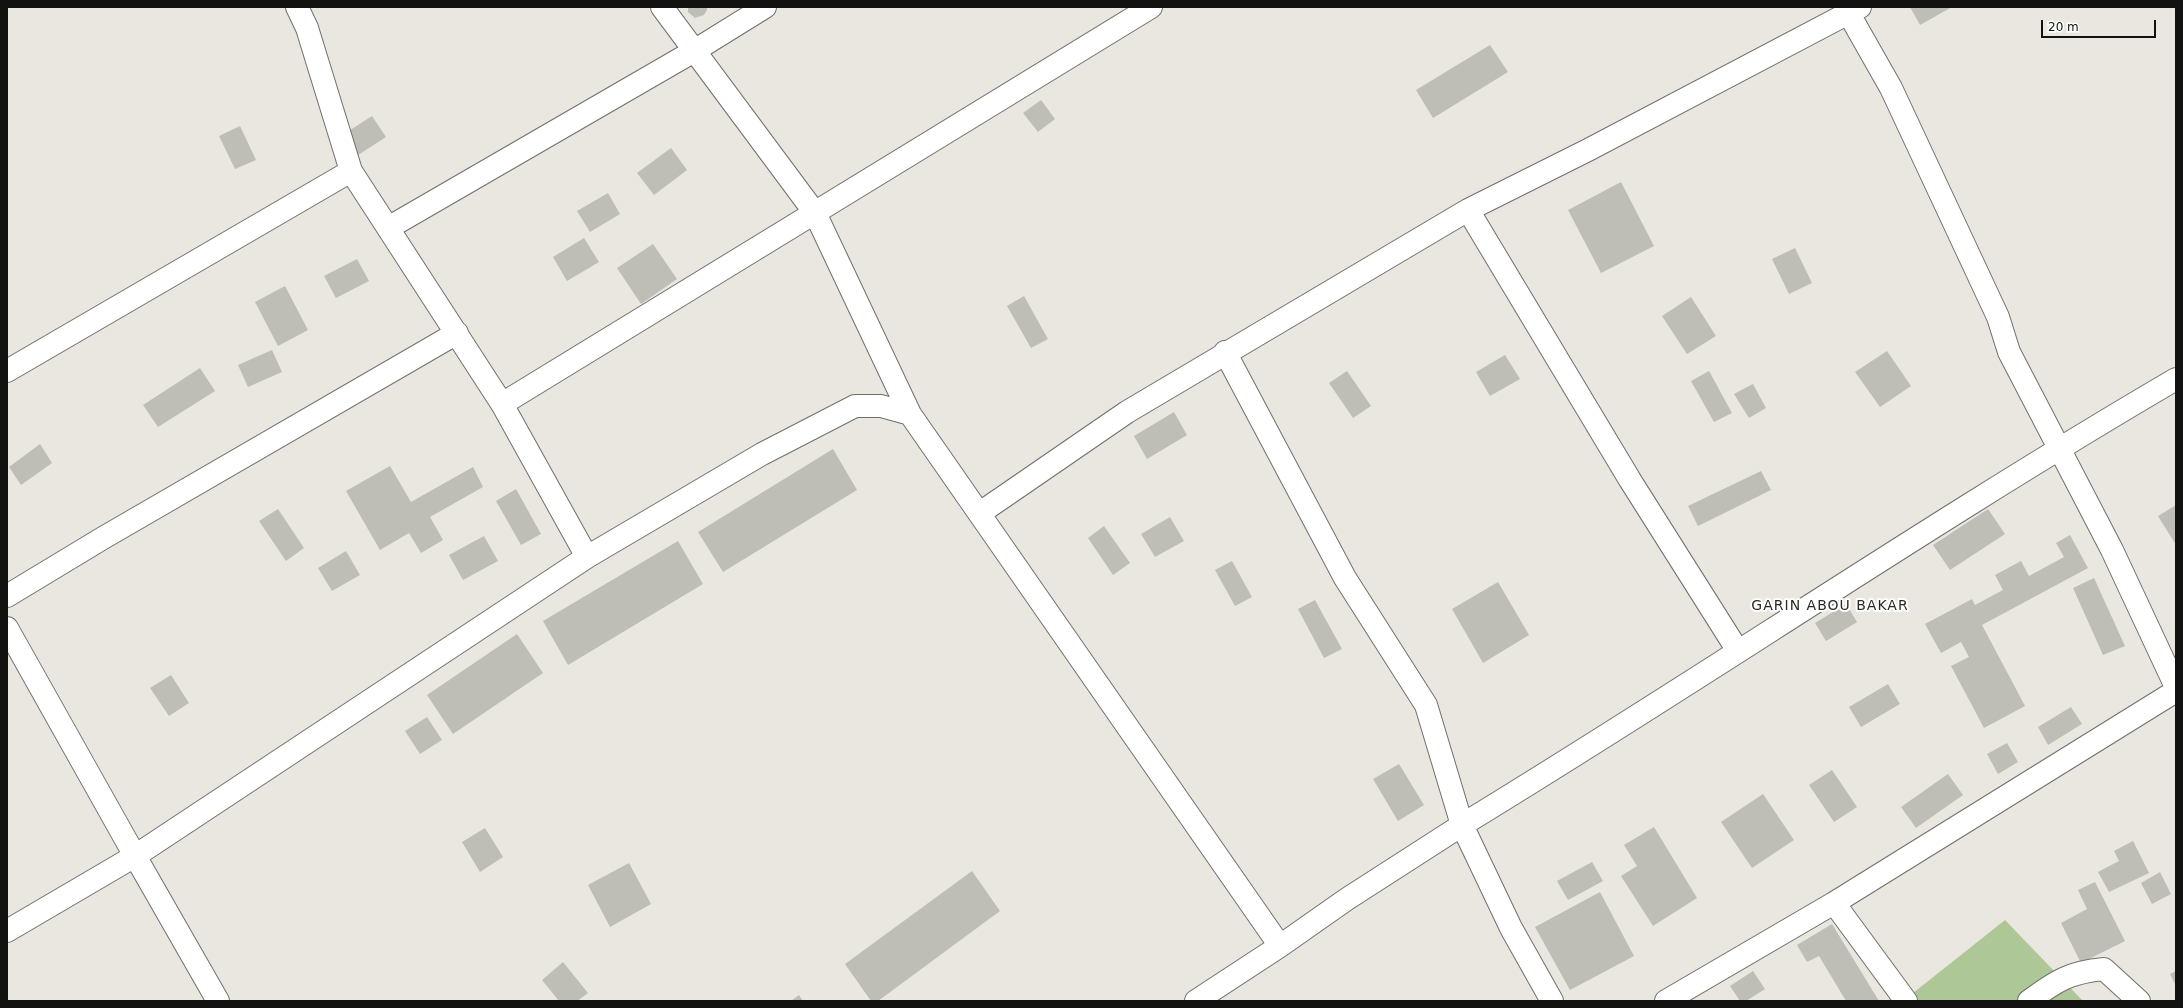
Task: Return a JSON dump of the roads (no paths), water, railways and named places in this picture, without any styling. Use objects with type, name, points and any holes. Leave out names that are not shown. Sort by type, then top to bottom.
[{"type":"street","points":[[297,7],[307,28],[352,171],[502,404],[588,557]]},
{"type":"street","points":[[662,7],[815,213],[910,414],[1280,946]]},
{"type":"street","points":[[388,228],[694,51],[765,7]]},
{"type":"street","points":[[502,404],[1151,7]]},
{"type":"street","points":[[980,513],[1127,412],[1225,352],[1468,210],[1588,150],[1852,10],[1891,88],[1998,317],[2009,352],[2060,447],[2112,550],[2176,687]]},
{"type":"street","points":[[7,371],[352,171]]},
{"type":"street","points":[[1468,210],[1630,480],[1738,651]]},
{"type":"street","points":[[7,596],[103,538],[457,333]]},
{"type":"street","points":[[1225,352],[1345,578],[1426,705],[1462,825],[1511,928],[1552,1001]]},
{"type":"street","points":[[1196,1001],[1280,946],[1347,899],[1462,825],[1582,752],[1738,651],[1826,601],[2060,447],[2176,379]]},
{"type":"street","points":[[7,931],[135,856],[588,557],[762,454],[855,406],[881,406],[910,414]]},
{"type":"street","points":[[7,628],[218,1001]]},
{"type":"street","points":[[1666,1001],[1834,903],[2176,691]]},
{"type":"street","points":[[1834,903],[1906,1001]]},
{"type":"street","points":[[2029,1001],[2055,982],[2068,976],[2081,971],[2104,969],[2139,1001]]},
{"type":"district","name":"GARIN ABOU BAKAR","points":[[1830,606]]}]
